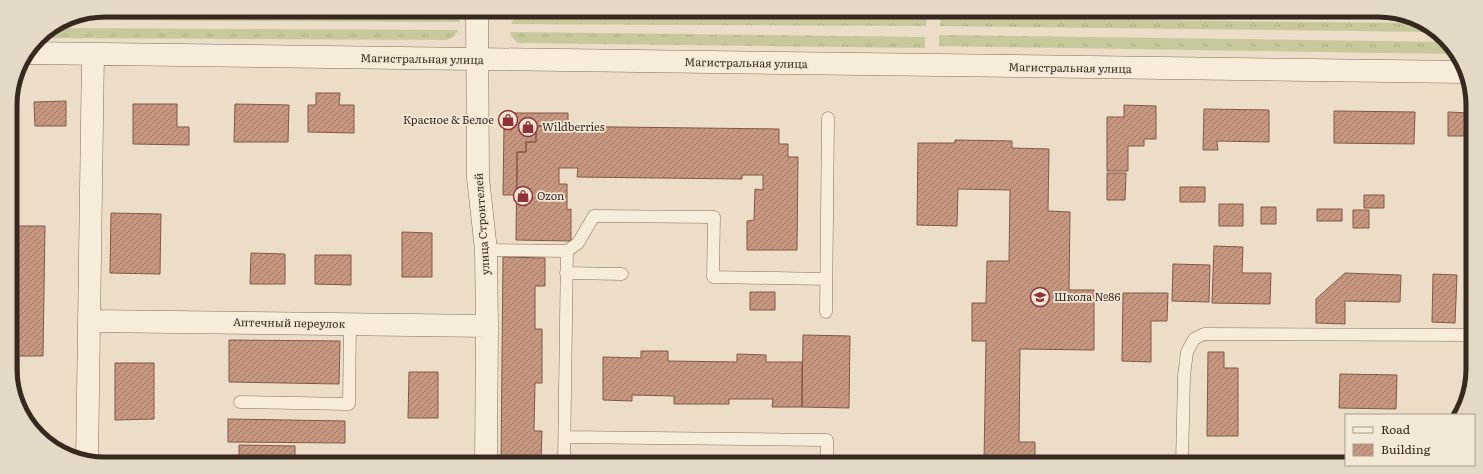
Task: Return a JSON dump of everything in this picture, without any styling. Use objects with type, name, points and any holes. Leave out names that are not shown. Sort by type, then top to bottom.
[{"type":"street","name":"улица Строителей","points":[[477,17],[478,178],[486,250],[486,457]]},
{"type":"street","name":"Магистральная улица","points":[[34,53],[1459,72]]},
{"type":"street","points":[[87,455],[93,54]]},
{"type":"street","name":"Аптечный переулок","points":[[90,321],[487,326]]},
{"type":"lane","points":[[826,312],[828,118]]},
{"type":"lane","points":[[486,250],[567,251],[578,243],[594,216],[714,217],[713,277],[826,279]]},
{"type":"lane","points":[[564,457],[567,251]]},
{"type":"lane","points":[[566,273],[622,274]]},
{"type":"lane","points":[[240,402],[349,404],[350,324]]},
{"type":"lane","points":[[1182,457],[1184,376],[1187,352],[1194,339],[1204,334],[1466,335]]},
{"type":"lane","points":[[564,437],[827,440],[827,457]]},
{"type":"green space","points":[[105,17],[457,17],[459,18],[460,22],[84,20]]},
{"type":"green space","points":[[722,17],[926,19],[926,26],[511,24],[514,18]]},
{"type":"green space","points":[[941,18],[1409,23],[1427,32],[940,26]]},
{"type":"green space","points":[[63,28],[458,30],[454,36],[447,40],[48,38]]},
{"type":"green space","points":[[510,32],[925,37],[925,48],[518,43],[511,36]]},
{"type":"green space","points":[[939,35],[1439,42],[1449,54],[939,46]]},
{"type":"building","points":[[316,93],[340,93],[339,105],[354,105],[354,133],[308,132],[308,105],[316,105]]},
{"type":"building","points":[[66,101],[66,126],[35,126],[34,102]]},
{"type":"building","points":[[133,104],[177,104],[177,127],[189,127],[189,145],[133,144]]},
{"type":"building","points":[[235,104],[289,105],[288,142],[234,142]]},
{"type":"building","points":[[1124,105],[1156,106],[1156,139],[1144,139],[1144,146],[1128,146],[1128,171],[1107,171],[1107,117],[1124,117]]},
{"type":"building","points":[[1204,109],[1269,110],[1269,142],[1217,141],[1218,150],[1203,150]]},
{"type":"building","points":[[1334,111],[1415,112],[1414,144],[1334,143]]},
{"type":"building","points":[[1448,112],[1466,113],[1466,136],[1448,136]]},
{"type":"building","points":[[514,113],[568,113],[568,127],[536,126],[536,142],[526,142],[526,152],[517,152],[517,195],[503,195],[504,125]]},
{"type":"building","points":[[536,126],[779,129],[779,144],[788,144],[788,157],[798,157],[797,250],[747,250],[747,221],[754,220],[755,189],[763,190],[763,175],[742,175],[742,179],[577,177],[578,168],[559,168],[559,184],[567,184],[567,210],[571,209],[571,241],[516,240],[517,152],[526,152],[526,142],[536,142]]},
{"type":"building","name":"Школа №86","points":[[955,140],[1012,141],[1012,148],[1049,149],[1048,211],[1070,212],[1069,290],[1094,290],[1094,350],[1020,349],[1019,442],[1035,442],[1035,457],[984,457],[986,341],[972,341],[972,303],[986,303],[987,261],[1009,261],[1010,190],[958,189],[957,226],[917,225],[918,143],[955,143]]},
{"type":"building","points":[[1107,173],[1126,173],[1125,200],[1107,200]]},
{"type":"building","points":[[1180,187],[1205,187],[1205,202],[1180,202]]},
{"type":"building","points":[[1364,195],[1384,195],[1384,208],[1364,208]]},
{"type":"building","points":[[1219,204],[1243,204],[1243,226],[1219,226]]},
{"type":"building","points":[[1261,207],[1276,207],[1276,224],[1261,224]]},
{"type":"building","points":[[1317,209],[1342,209],[1342,221],[1317,221]]},
{"type":"building","points":[[1353,210],[1369,210],[1369,228],[1353,228]]},
{"type":"building","points":[[111,213],[161,214],[160,274],[110,273]]},
{"type":"building","points":[[17,226],[45,226],[43,356],[19,356],[19,386],[17,369]]},
{"type":"building","points":[[402,232],[432,233],[432,277],[402,277]]},
{"type":"building","points":[[1214,246],[1243,247],[1242,273],[1271,273],[1270,304],[1212,303]]},
{"type":"building","points":[[251,253],[285,254],[285,284],[250,284]]},
{"type":"building","points":[[315,255],[351,255],[351,285],[315,284]]},
{"type":"building","points":[[503,257],[545,258],[545,286],[535,286],[535,329],[542,329],[542,383],[535,383],[534,431],[542,431],[541,457],[501,457]]},
{"type":"building","points":[[1173,264],[1210,265],[1209,302],[1172,301]]},
{"type":"building","points":[[1345,273],[1401,275],[1400,302],[1345,301],[1345,324],[1316,323],[1316,299]]},
{"type":"building","points":[[1433,274],[1457,275],[1455,323],[1432,322]]},
{"type":"building","points":[[750,292],[775,292],[775,310],[750,310]]},
{"type":"building","points":[[1123,293],[1168,293],[1167,321],[1151,321],[1151,362],[1122,361]]},
{"type":"building","points":[[803,335],[850,336],[849,408],[802,407]]},
{"type":"building","points":[[229,340],[340,341],[339,384],[229,382]]},
{"type":"building","points":[[641,351],[668,351],[668,361],[737,362],[737,354],[766,355],[766,362],[802,362],[802,407],[772,407],[773,399],[729,399],[729,404],[674,404],[674,396],[632,395],[632,401],[603,400],[603,357],[641,358]]},
{"type":"building","points":[[1208,352],[1224,352],[1224,368],[1238,368],[1238,436],[1207,436]]},
{"type":"building","points":[[115,363],[154,363],[154,419],[115,420]]},
{"type":"building","points":[[409,372],[438,372],[438,418],[408,418]]},
{"type":"building","points":[[1340,374],[1397,375],[1396,409],[1339,408]]},
{"type":"building","points":[[228,419],[345,421],[345,443],[228,442]]},
{"type":"building","points":[[239,445],[295,446],[295,457],[239,457]]},
{"type":"place","name":"Красное & Белое","points":[[508,120]]},
{"type":"place","name":"Wildberries","points":[[528,127]]},
{"type":"place","name":"Ozon","points":[[523,196]]},
{"type":"place","name":"Школа №86","points":[[1040,297]]}]
